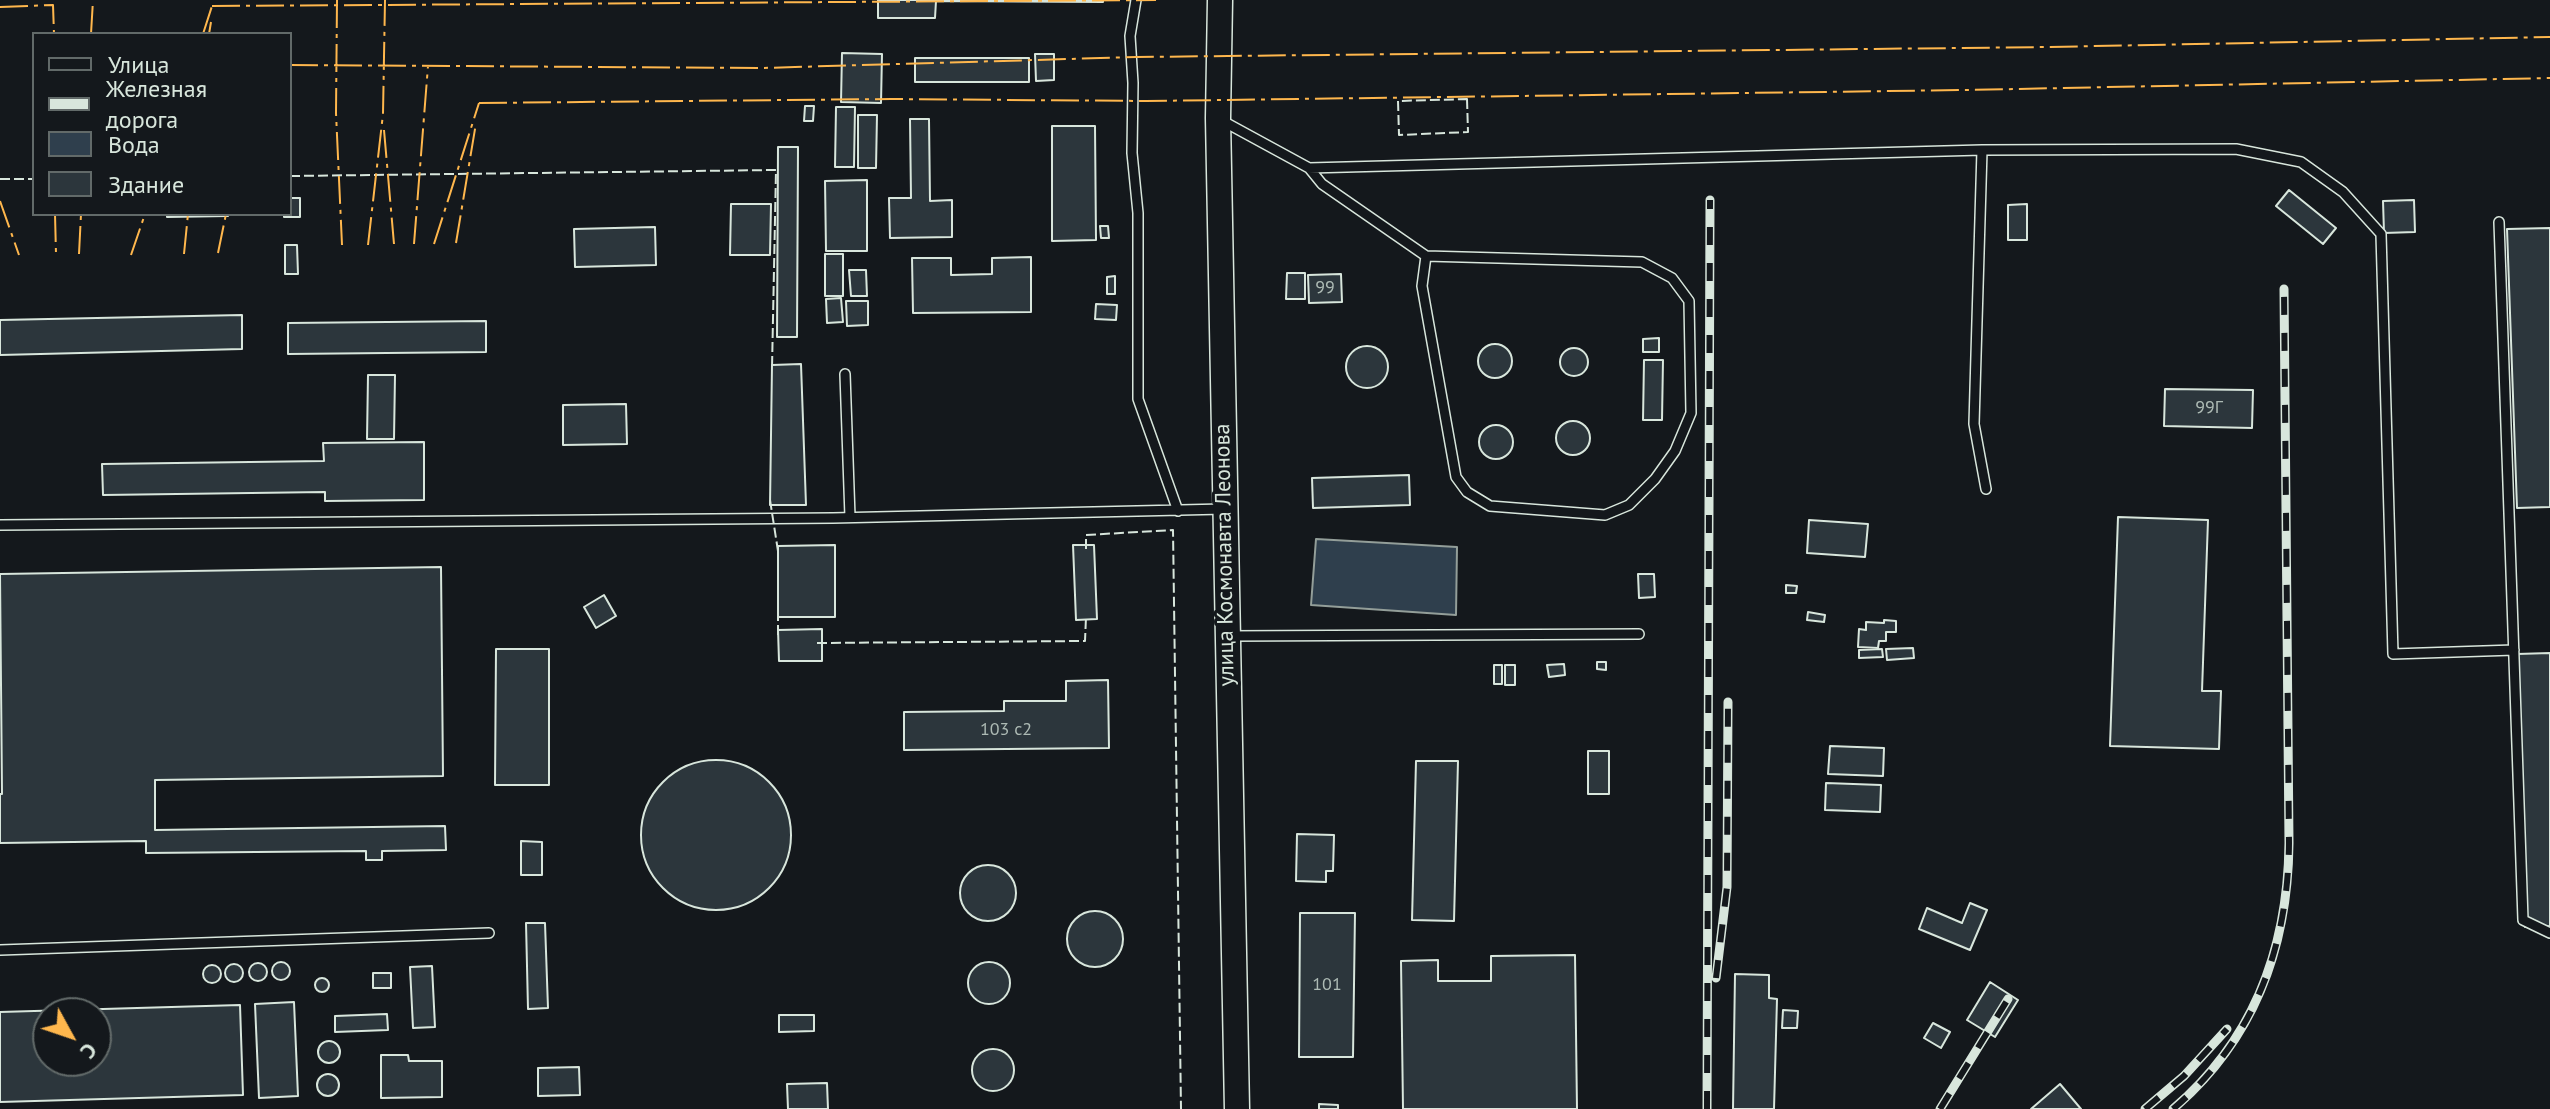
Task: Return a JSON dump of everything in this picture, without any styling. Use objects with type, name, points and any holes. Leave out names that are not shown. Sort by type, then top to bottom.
[{"type":"street","name":"улица Космонавта Леонова","points":[[1220,0],[1218,118],[1237,1109]]},
{"type":"lane","points":[[1136,0],[1130,36],[1132,153],[1138,226],[1138,399],[1178,511]]},
{"type":"lane","points":[[1218,118],[1309,168],[1322,184],[1426,256],[1642,262],[1672,278],[1689,301],[1691,413],[1675,451],[1655,479],[1629,505],[1605,515],[1490,506],[1467,492],[1456,477],[1422,286],[1426,256]]},
{"type":"lane","points":[[1309,168],[1982,150],[2236,149],[2301,162],[2343,192],[2381,234],[2393,654],[2514,650]]},
{"type":"lane","points":[[1982,150],[1974,424],[1986,489]]},
{"type":"lane","points":[[2499,222],[2523,920],[2550,933]]},
{"type":"lane","points":[[845,374],[850,517]]},
{"type":"lane","points":[[0,525],[850,517],[1224,509]]},
{"type":"lane","points":[[1227,636],[1639,634]]},
{"type":"lane","points":[[0,950],[489,933]]},
{"type":"water","points":[[1316,539],[1457,547],[1456,615],[1311,605]]},
{"type":"building","points":[[878,0],[1103,2],[936,1],[935,18],[878,18]]},
{"type":"building","points":[[842,53],[882,54],[881,103],[841,102]]},
{"type":"building","points":[[1035,54],[1054,54],[1054,80],[1036,81]]},
{"type":"building","points":[[915,58],[1029,58],[1029,82],[915,82]]},
{"type":"building","points":[[805,106],[814,106],[813,121],[804,121]]},
{"type":"building","points":[[836,107],[855,107],[854,167],[835,167]]},
{"type":"building","points":[[858,115],[877,115],[876,168],[858,168]]},
{"type":"building","points":[[910,119],[929,119],[930,201],[952,200],[952,237],[890,238],[889,198],[911,198]]},
{"type":"building","points":[[1052,126],[1095,126],[1096,240],[1052,241]]},
{"type":"building","points":[[778,147],[798,147],[797,337],[777,337]]},
{"type":"building","points":[[867,180],[867,251],[826,251],[825,181]]},
{"type":"building","points":[[2289,190],[2336,228],[2323,244],[2276,206]]},
{"type":"building","points":[[292,198],[300,198],[300,217],[284,217],[292,216]]},
{"type":"building","points":[[2414,200],[2415,232],[2384,233],[2383,201]]},
{"type":"building","points":[[731,204],[771,204],[770,255],[730,255]]},
{"type":"building","points":[[2027,204],[2027,240],[2008,240],[2008,205]]},
{"type":"building","points":[[1100,226],[1108,226],[1109,238],[1101,238]]},
{"type":"building","points":[[655,227],[656,265],[575,267],[574,229]]},
{"type":"building","points":[[2550,228],[2550,507],[2517,508],[2507,229]]},
{"type":"building","points":[[285,245],[297,245],[298,274],[285,274]]},
{"type":"building","points":[[825,254],[843,254],[843,296],[825,296]]},
{"type":"building","points":[[1031,257],[1031,312],[913,313],[912,258],[951,258],[951,275],[992,274],[992,258]]},
{"type":"building","points":[[849,270],[866,270],[867,296],[851,296]]},
{"type":"building","points":[[1287,273],[1305,273],[1305,299],[1286,299]]},
{"type":"building","points":[[1341,274],[1342,302],[1309,303],[1308,275]]},
{"type":"building","points":[[1115,276],[1115,294],[1107,294],[1107,277]]},
{"type":"building","points":[[841,298],[843,322],[827,323],[826,299]]},
{"type":"building","points":[[846,301],[868,301],[868,325],[847,326]]},
{"type":"building","points":[[1096,304],[1117,305],[1116,320],[1095,319]]},
{"type":"building","points":[[242,315],[242,349],[0,355],[0,320]]},
{"type":"building","points":[[486,321],[486,352],[288,354],[288,323]]},
{"type":"building","points":[[1659,338],[1659,352],[1643,352],[1643,339]]},
{"type":"building","points":[[1495,344],[1507,349],[1512,361],[1507,373],[1495,378],[1483,373],[1478,361],[1483,349]]},
{"type":"building","points":[[1367,346],[1382,352],[1388,367],[1382,382],[1367,388],[1352,382],[1346,367],[1352,352]]},
{"type":"building","points":[[1574,348],[1584,352],[1588,362],[1584,372],[1574,376],[1564,372],[1560,362],[1564,352]]},
{"type":"building","points":[[1644,360],[1663,360],[1662,420],[1643,420]]},
{"type":"building","points":[[801,364],[806,505],[770,505],[772,365]]},
{"type":"building","points":[[368,375],[395,375],[394,439],[367,439]]},
{"type":"building","points":[[2165,389],[2253,390],[2252,428],[2164,426]]},
{"type":"building","points":[[626,404],[627,444],[563,445],[563,405]]},
{"type":"building","points":[[1573,421],[1585,426],[1590,438],[1585,450],[1573,455],[1561,450],[1556,438],[1561,426]]},
{"type":"building","points":[[1496,425],[1508,430],[1513,442],[1508,454],[1496,459],[1484,454],[1479,442],[1484,430]]},
{"type":"building","points":[[424,442],[424,500],[325,501],[325,492],[103,495],[102,464],[324,461],[323,443]]},
{"type":"building","points":[[1409,475],[1410,505],[1313,508],[1312,478]]},
{"type":"building","points":[[2118,517],[2208,520],[2202,691],[2221,691],[2219,749],[2110,746]]},
{"type":"building","points":[[1809,520],[1868,524],[1865,557],[1807,553]]},
{"type":"building","points":[[835,545],[835,617],[778,617],[778,546]]},
{"type":"building","points":[[1073,545],[1094,545],[1097,619],[1076,620]]},
{"type":"building","points":[[441,567],[443,776],[155,780],[155,830],[445,826],[446,850],[382,851],[382,860],[366,860],[366,851],[146,853],[146,841],[0,843],[0,574]]},
{"type":"building","points":[[1638,574],[1654,574],[1655,597],[1639,598]]},
{"type":"building","points":[[1786,585],[1797,586],[1796,593],[1786,593]]},
{"type":"building","points":[[604,595],[616,616],[596,628],[584,607]]},
{"type":"building","points":[[1808,612],[1825,615],[1824,622],[1807,620]]},
{"type":"building","points":[[1884,620],[1896,621],[1896,632],[1886,632],[1886,641],[1879,641],[1878,648],[1858,647],[1859,629],[1866,630],[1866,622],[1884,623]]},
{"type":"building","points":[[822,629],[822,661],[779,661],[778,630]]},
{"type":"building","points":[[1913,648],[1914,658],[1887,660],[1886,649]]},
{"type":"building","points":[[496,649],[549,649],[549,785],[495,785]]},
{"type":"building","points":[[1882,649],[1883,657],[1859,658],[1859,650]]},
{"type":"building","points":[[2550,653],[2550,926],[2525,927],[2517,654]]},
{"type":"building","points":[[1597,662],[1606,662],[1606,670],[1597,669]]},
{"type":"building","points":[[1564,664],[1565,675],[1549,677],[1547,665]]},
{"type":"building","points":[[1494,665],[1502,665],[1502,684],[1494,684]]},
{"type":"building","points":[[1505,665],[1515,665],[1515,685],[1505,685]]},
{"type":"building","points":[[1108,680],[1109,748],[904,750],[904,712],[1004,711],[1004,701],[1066,701],[1066,681]]},
{"type":"building","points":[[1830,746],[1884,748],[1883,776],[1828,774]]},
{"type":"building","points":[[1588,751],[1609,751],[1609,794],[1588,794]]},
{"type":"building","points":[[716,760],[745,766],[769,782],[785,806],[791,835],[785,864],[769,888],[745,904],[716,910],[687,904],[663,888],[647,864],[641,835],[647,806],[663,782],[687,766]]},
{"type":"building","points":[[1416,761],[1458,761],[1454,921],[1412,920]]},
{"type":"building","points":[[1826,783],[1881,785],[1880,812],[1825,810]]},
{"type":"building","points":[[1297,834],[1334,835],[1333,871],[1326,871],[1326,882],[1296,881]]},
{"type":"building","points":[[521,841],[542,842],[542,875],[521,875]]},
{"type":"building","points":[[988,865],[1008,873],[1016,893],[1008,913],[988,921],[968,913],[960,893],[968,873]]},
{"type":"building","points":[[1970,903],[1987,910],[1970,950],[1919,929],[1927,908],[1962,923]]},
{"type":"building","points":[[1095,911],[1115,919],[1123,939],[1115,959],[1095,967],[1075,959],[1067,939],[1075,919]]},
{"type":"building","points":[[1300,913],[1355,913],[1353,1057],[1299,1057]]},
{"type":"building","points":[[526,923],[545,923],[548,1008],[528,1009]]},
{"type":"building","points":[[1575,955],[1577,1109],[1403,1109],[1401,961],[1438,960],[1438,981],[1491,981],[1491,956]]},
{"type":"building","points":[[281,962],[290,971],[281,980],[272,971]]},
{"type":"building","points":[[989,962],[1004,968],[1010,983],[1004,998],[989,1004],[974,998],[968,983],[974,968]]},
{"type":"building","points":[[258,963],[267,972],[258,981],[249,972]]},
{"type":"building","points":[[234,964],[243,973],[234,982],[225,973]]},
{"type":"building","points":[[212,965],[221,974],[212,983],[203,974]]},
{"type":"building","points":[[432,966],[435,1027],[413,1028],[410,967]]},
{"type":"building","points":[[373,973],[391,973],[391,988],[373,988]]},
{"type":"building","points":[[1735,974],[1769,975],[1769,998],[1777,999],[1774,1109],[1733,1109]]},
{"type":"building","points":[[322,978],[329,985],[322,992],[315,985]]},
{"type":"building","points":[[1990,982],[2018,1000],[1995,1037],[1967,1020]]},
{"type":"building","points":[[294,1002],[298,1096],[259,1098],[255,1004]]},
{"type":"building","points":[[240,1005],[243,1095],[0,1102],[0,1012],[32,1011],[32,1077],[112,1077],[112,1009]]},
{"type":"building","points":[[1783,1010],[1798,1011],[1797,1028],[1782,1028]]},
{"type":"building","points":[[387,1014],[388,1030],[335,1032],[335,1016]]},
{"type":"building","points":[[779,1015],[814,1015],[814,1031],[779,1032]]},
{"type":"building","points":[[1933,1023],[1950,1032],[1941,1048],[1924,1038]]},
{"type":"building","points":[[329,1041],[337,1044],[340,1052],[337,1060],[329,1063],[321,1060],[318,1052],[321,1044]]},
{"type":"building","points":[[993,1049],[1008,1055],[1014,1070],[1008,1085],[993,1091],[978,1085],[972,1070],[978,1055]]},
{"type":"building","points":[[381,1055],[408,1055],[409,1061],[442,1061],[442,1097],[381,1098]]},
{"type":"building","points":[[579,1067],[580,1095],[538,1096],[538,1068]]},
{"type":"building","points":[[328,1074],[336,1077],[339,1085],[336,1093],[328,1096],[320,1093],[317,1085],[320,1077]]},
{"type":"building","points":[[827,1083],[828,1109],[788,1109],[787,1084]]},
{"type":"building","points":[[2060,1084],[2081,1109],[2031,1109]]},
{"type":"building","points":[[1319,1104],[1338,1105],[1338,1109],[1319,1109]]},
{"type":"railway","points":[[1707,1109],[1710,200]]},
{"type":"railway","points":[[2173,1109],[2201,1082],[2245,1022],[2261,990],[2282,919],[2289,843],[2284,289]]},
{"type":"railway","points":[[1716,978],[1727,887],[1728,702]]},
{"type":"railway","points":[[1940,1109],[2008,999]]},
{"type":"railway","points":[[2145,1109],[2184,1076],[2227,1029]]},
{"type":"fence","points":[[1467,99],[1468,132],[1399,135],[1398,101],[1467,99]]},
{"type":"fence","points":[[292,176],[776,170],[772,368]]},
{"type":"fence","points":[[0,179],[32,179]]},
{"type":"fence","points":[[770,500],[778,551]]},
{"type":"fence","points":[[1086,549],[1086,535],[1173,530],[1181,1109]]},
{"type":"fence","points":[[778,611],[778,635]]},
{"type":"fence","points":[[817,643],[1085,641],[1086,617]]},
{"type":"power","points":[[91,32],[93,0]]},
{"type":"power","points":[[337,0],[336,113],[342,245]]},
{"type":"power","points":[[368,245],[383,114],[385,0]]},
{"type":"power","points":[[212,6],[1156,0]]},
{"type":"power","points":[[0,7],[53,5],[54,32]]},
{"type":"power","points":[[204,32],[212,6]]},
{"type":"power","points":[[209,32],[211,22]]},
{"type":"power","points":[[292,65],[762,68],[1137,57],[2049,47],[2550,37]]},
{"type":"power","points":[[414,244],[428,66]]},
{"type":"power","points":[[479,103],[891,99],[1146,101],[1967,90],[2550,78]]},
{"type":"power","points":[[434,244],[479,103]]},
{"type":"power","points":[[456,243],[476,123]]},
{"type":"power","points":[[384,130],[394,244]]},
{"type":"power","points":[[0,201],[19,255]]},
{"type":"power","points":[[55,216],[56,254]]},
{"type":"power","points":[[79,254],[81,216]]},
{"type":"power","points":[[131,255],[144,216]]},
{"type":"power","points":[[184,254],[188,216]]},
{"type":"power","points":[[218,253],[226,216]]}]
